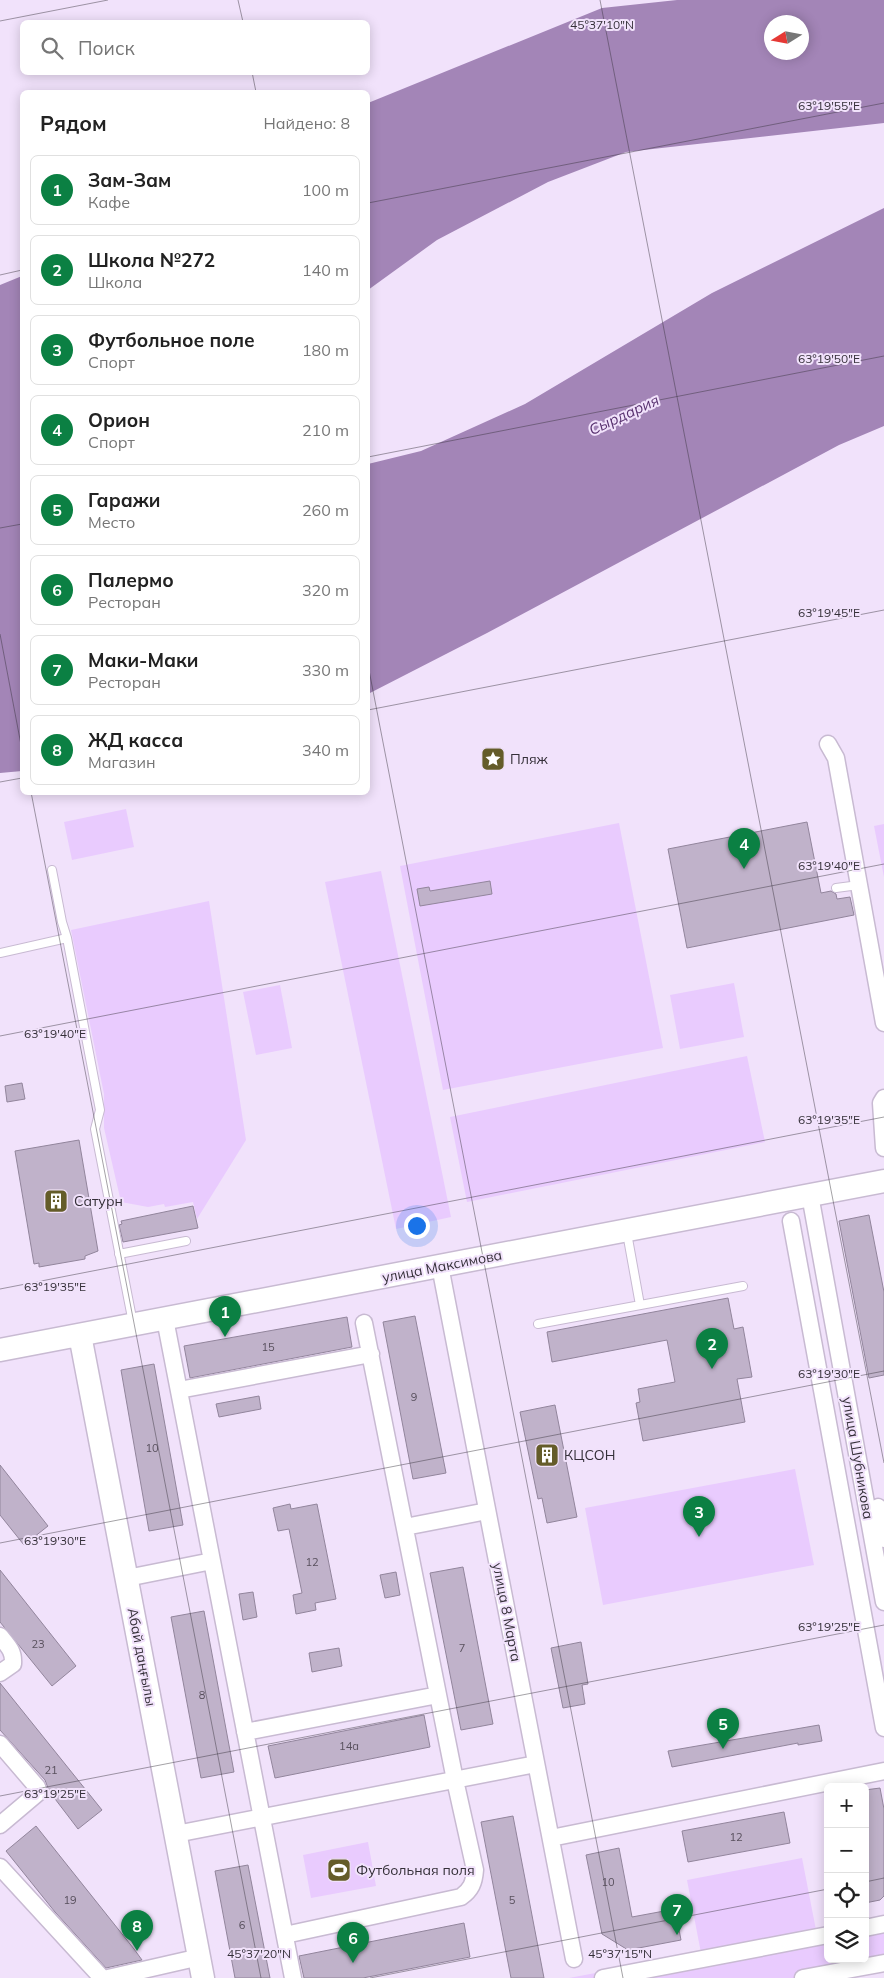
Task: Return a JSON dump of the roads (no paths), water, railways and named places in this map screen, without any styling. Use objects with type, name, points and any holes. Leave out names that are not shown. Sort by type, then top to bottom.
[{"type":"street","points":[[828,744],[836,758],[861,884],[884,1023]]},
{"type":"street","points":[[884,1098],[880,1103],[884,1148]]},
{"type":"street","name":"улица Максимова","points":[[0,1347],[80,1335],[884,1181]]},
{"type":"street","name":"улица Шубникова","points":[[810,1195],[884,1602]]},
{"type":"street","points":[[822,1214],[884,1539]]},
{"type":"street","points":[[791,1220],[884,1728]]},
{"type":"street","name":"улица 8 Марта","points":[[440,1266],[574,1959]]},
{"type":"street","points":[[165,1319],[293,1978]]},
{"type":"street","points":[[285,1935],[461,1897],[470,1891],[474,1880],[475,1870],[455,1780],[364,1323]]},
{"type":"street","name":"Абай даңғылы","points":[[80,1335],[202,1968]]},
{"type":"street","points":[[179,1390],[371,1354]]},
{"type":"street","points":[[405,1527],[487,1511]]},
{"type":"street","points":[[127,1578],[212,1561]]},
{"type":"street","points":[[0,1636],[12,1650],[13,1664],[0,1673]]},
{"type":"street","points":[[245,1732],[438,1695]]},
{"type":"street","points":[[0,1744],[37,1787],[39,1792],[0,1825]]},
{"type":"street","points":[[176,1834],[536,1764]]},
{"type":"street","points":[[550,1838],[884,1771]]},
{"type":"street","points":[[1,1869],[102,1978]]},
{"type":"street","points":[[869,1927],[884,1924]]},
{"type":"street","points":[[603,1978],[824,1936]]},
{"type":"street","points":[[803,1978],[884,1963]]},
{"type":"street","points":[[108,1978],[202,1968]]},
{"type":"lane","points":[[52,870],[62,922],[68,938],[100,1110],[95,1129],[133,1325]]},
{"type":"lane","points":[[836,888],[861,884]]},
{"type":"lane","points":[[0,953],[68,938]]},
{"type":"lane","points":[[626,1230],[640,1305]]},
{"type":"lane","points":[[119,1254],[186,1241]]},
{"type":"lane","points":[[538,1324],[743,1286]]},
{"type":"water","points":[[677,0],[884,0],[884,123],[626,152],[548,182],[437,240],[370,289],[370,102],[602,8]]},
{"type":"water","name":"Сырдария","points":[[884,208],[884,426],[839,445],[487,633],[370,693],[370,464],[421,451],[525,404],[712,293]]},
{"type":"water","points":[[20,277],[20,771],[0,773],[0,285]]},
{"type":"place","name":"Пляж","points":[[493,759]]},
{"type":"place","name":"Орион","points":[[744,869]]},
{"type":"place","name":"Сатурн","points":[[56,1201]]},
{"type":"place","name":"Зам-Зам","points":[[225,1337]]},
{"type":"place","name":"Школа №272","points":[[712,1369]]},
{"type":"place","name":"КЦСОН","points":[[547,1455]]},
{"type":"place","name":"Футбольное поле","points":[[699,1537]]},
{"type":"place","name":"Гаражи","points":[[723,1749]]},
{"type":"place","name":"Футбольная поля","points":[[339,1870]]},
{"type":"place","name":"Маки-Маки","points":[[677,1935]]},
{"type":"place","name":"ЖД касса","points":[[137,1951]]},
{"type":"place","name":"Палермо","points":[[353,1963]]}]
